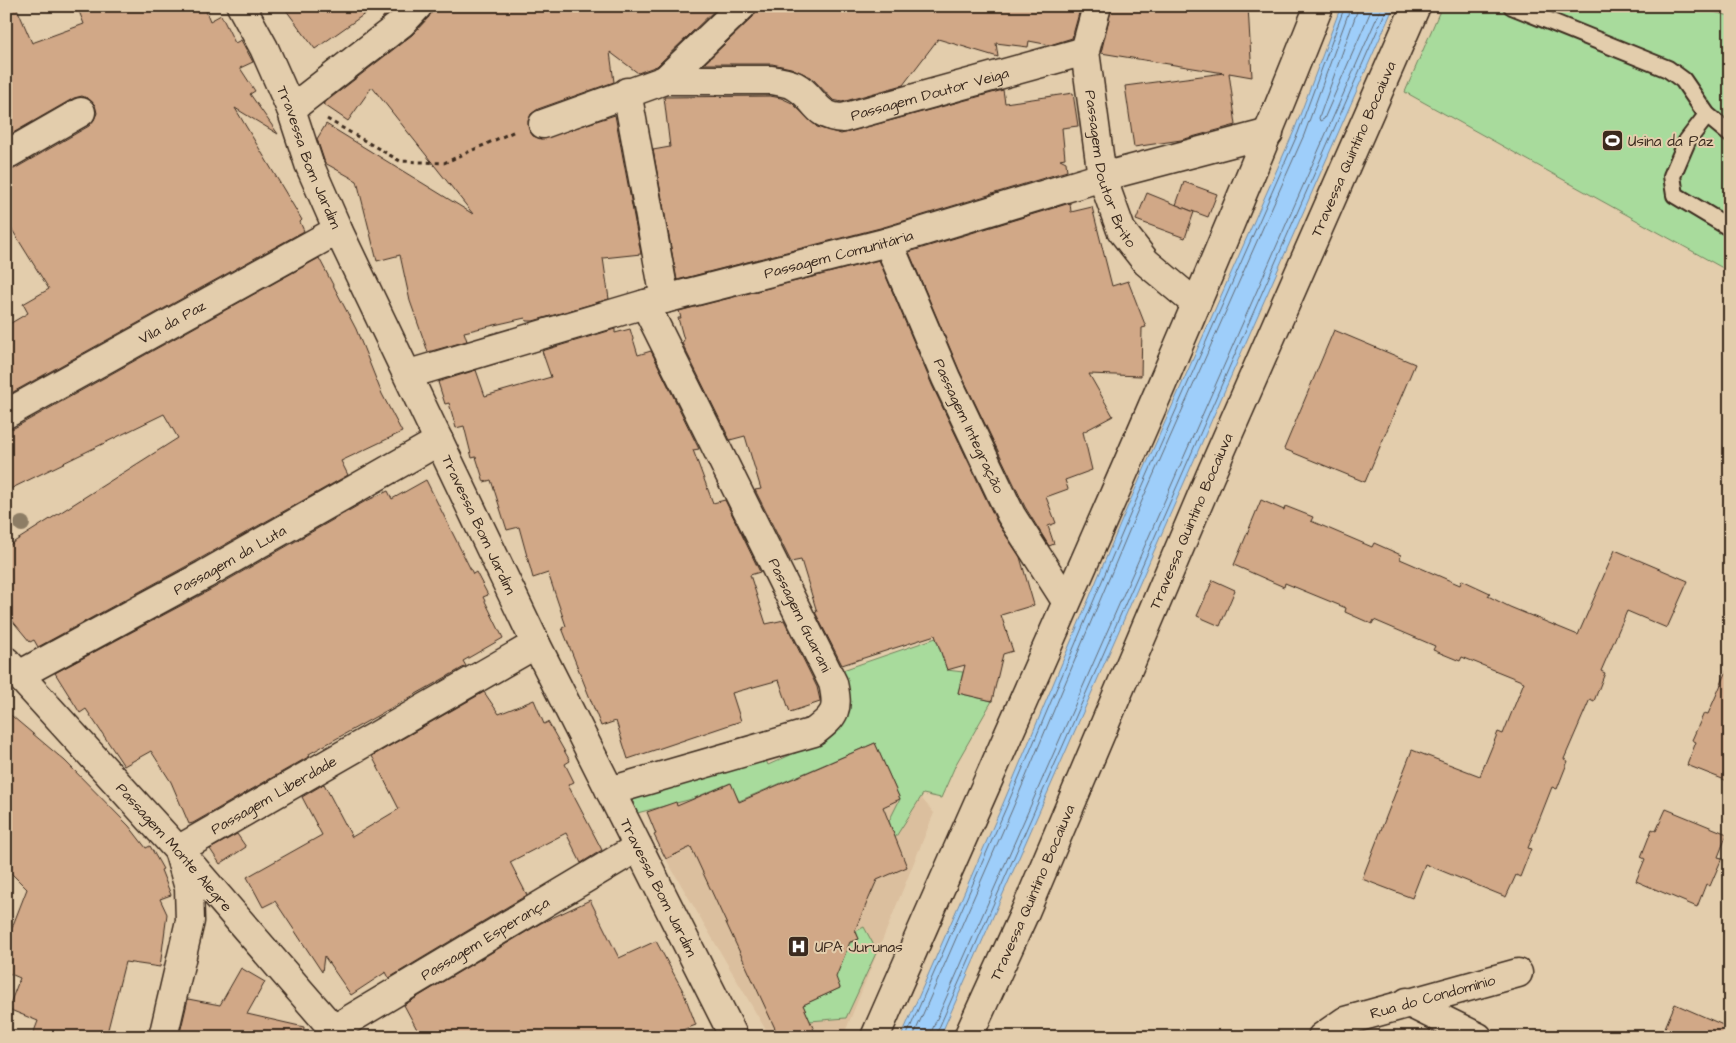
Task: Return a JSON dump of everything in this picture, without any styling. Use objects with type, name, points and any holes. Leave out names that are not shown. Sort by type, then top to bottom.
[{"type":"street","name":"Travessa Bom Jardim","points":[[241,6],[297,104],[310,164],[338,230],[409,374],[536,644],[734,1037]]},
{"type":"street","points":[[297,104],[402,23],[418,6]]},
{"type":"street","name":"Passagem Doutor Veiga","points":[[665,80],[742,6]]},
{"type":"street","name":"Passagem Doutor Brito","points":[[1097,6],[1085,51],[1102,178],[1121,230],[1146,262],[1196,304]]},
{"type":"street","points":[[875,1037],[1196,304],[1269,133],[1319,6]]},
{"type":"street","name":"Travessa Quintino Bocaiuva","points":[[968,1037],[1025,912],[1210,476],[1416,6]]},
{"type":"street","name":"Passagem Doutor Veiga","points":[[543,124],[627,92],[665,80],[772,80],[784,82],[796,86],[821,112],[832,117],[843,118],[1085,51]]},
{"type":"street","points":[[627,92],[655,302]]},
{"type":"street","points":[[6,156],[81,112]]},
{"type":"street","name":"Passagem Comunitária","points":[[409,374],[655,302],[888,242],[1102,178],[1269,133]]},
{"type":"street","name":"Vila da Paz","points":[[6,414],[338,230]]},
{"type":"street","name":"Passagem Integração","points":[[888,242],[946,378],[1011,515],[1066,602]]},
{"type":"street","name":"Passagem Guarani","points":[[610,791],[814,732],[830,720],[837,703],[834,683],[655,302]]},
{"type":"street","name":"Passagem da Luta","points":[[13,668],[204,575],[439,441]]},
{"type":"street","name":"Passagem Liberdade","points":[[178,850],[536,644]]},
{"type":"street","name":"Passagem Monte Alegre","points":[[13,668],[178,850],[337,1033]]},
{"type":"street","name":"Passagem Esperança","points":[[337,1033],[638,847]]},
{"type":"street","points":[[163,1037],[190,921],[188,888],[178,850]]},
{"type":"street","name":"Rua do Condomínio","points":[[1322,1037],[1345,1021],[1407,1002],[1518,973]]},
{"type":"street","points":[[1407,1002],[1478,1037]]},
{"type":"lane","points":[[1512,6],[1668,69],[1683,80],[1707,115],[1730,134]]},
{"type":"lane","points":[[1707,115],[1687,140],[1672,176],[1675,195],[1730,228]]},
{"type":"path","points":[[297,104],[400,161],[444,163],[517,130],[543,124]]},
{"type":"shaded area","name":"UPA Jurunas","points":[[875,743],[934,813],[843,1037],[770,1037],[666,859],[647,812],[731,783],[744,804]]},
{"type":"green space","name":"Usina da Paz","points":[[1442,6],[1689,6],[1730,16],[1730,272],[1405,92]]},
{"type":"green space","points":[[936,638],[947,670],[963,672],[958,693],[992,701],[956,764],[941,798],[923,794],[895,838],[889,821],[900,799],[875,743],[739,801],[730,783],[692,799],[637,813],[632,798],[762,751],[768,765],[833,736],[847,713],[837,672]]},
{"type":"green space","points":[[864,927],[877,951],[846,1018],[810,1021],[803,1005],[840,988],[825,954],[859,939],[856,931]]},
{"type":"water","points":[[1341,6],[1394,6],[940,1037],[901,1037],[1002,806],[1127,508],[1294,131]]},
{"type":"building","points":[[6,6],[16,6],[32,43],[84,24],[77,6],[204,6],[210,21],[221,15],[235,43],[241,40],[253,62],[240,68],[255,91],[250,94],[278,134],[235,108],[302,220],[300,222],[304,231],[6,396],[6,326],[28,313],[23,304],[49,289],[6,220],[6,171],[14,169],[89,126],[97,113],[95,105],[89,99],[82,96],[74,98],[6,137]]},
{"type":"building","points":[[283,6],[376,6],[315,49]]},
{"type":"building","points":[[390,6],[396,6],[381,20]]},
{"type":"building","points":[[433,6],[719,6],[657,66],[638,73],[610,52],[614,82],[538,109],[531,114],[528,121],[529,130],[533,136],[541,139],[615,115],[641,254],[603,258],[609,299],[533,321],[526,321],[525,318],[464,332],[467,341],[428,352],[410,301],[400,255],[377,261],[357,181],[325,163],[317,139],[326,124],[473,214],[372,87],[348,121],[323,104],[412,35],[429,17]]},
{"type":"building","points":[[757,6],[1081,6],[1072,38],[1050,45],[1029,41],[1028,47],[996,43],[998,57],[938,39],[903,85],[842,102],[833,100],[811,77],[791,68],[772,64],[704,64],[753,17]]},
{"type":"building","points":[[1112,6],[1248,6],[1252,77],[1229,73],[1236,125],[1181,140],[1134,147],[1125,86],[1224,73],[1101,53]]},
{"type":"building","points":[[1003,90],[1005,103],[1073,93],[1078,126],[1062,128],[1065,158],[1060,159],[1066,162],[1067,171],[884,227],[677,280],[653,150],[670,147],[664,97],[770,96],[781,98],[792,103],[817,127],[841,134]]},
{"type":"building","points":[[1184,182],[1217,194],[1208,217],[1176,205]]},
{"type":"building","points":[[1147,193],[1194,212],[1185,238],[1136,220]]},
{"type":"building","points":[[1070,203],[1071,212],[1092,207],[1112,286],[1128,281],[1146,327],[1142,328],[1141,376],[1089,374],[1113,416],[1083,432],[1092,470],[1065,480],[1068,489],[1046,497],[1056,523],[1048,526],[1054,544],[1049,546],[1025,507],[960,372],[909,252]]},
{"type":"building","points":[[319,258],[356,329],[382,394],[402,432],[341,461],[348,475],[196,561],[38,647],[34,640],[30,642],[6,613],[6,547],[178,438],[164,414],[6,491],[6,430],[14,428]]},
{"type":"building","points":[[879,260],[932,385],[997,522],[1020,557],[1034,605],[1001,615],[1013,651],[1003,654],[992,701],[958,693],[965,665],[947,670],[935,635],[842,665],[815,612],[817,612],[801,560],[791,562],[755,490],[761,489],[745,436],[730,440],[682,343],[684,340],[678,318],[681,318],[679,311]]},
{"type":"building","points":[[615,329],[615,333],[630,329],[638,355],[651,351],[699,449],[693,450],[713,503],[725,500],[760,572],[750,575],[766,624],[784,620],[817,687],[820,700],[820,702],[790,712],[779,680],[732,693],[741,721],[628,759],[616,721],[601,726],[562,628],[566,626],[548,573],[533,578],[519,527],[507,530],[491,480],[484,482],[476,457],[472,458],[464,426],[456,428],[449,403],[445,404],[438,382],[476,370],[485,396],[551,377],[542,351]]},
{"type":"building","points":[[1334,330],[1415,364],[1365,482],[1284,449]]},
{"type":"building","points":[[426,480],[473,574],[476,572],[488,595],[483,597],[503,638],[463,661],[466,666],[309,754],[310,756],[193,823],[189,824],[171,782],[151,751],[124,766],[86,709],[80,713],[55,673],[212,589],[364,502],[388,491],[392,499]]},
{"type":"building","points":[[1261,500],[1284,510],[1285,506],[1313,517],[1311,521],[1372,547],[1374,543],[1401,555],[1400,559],[1460,585],[1462,580],[1490,593],[1488,596],[1510,607],[1578,635],[1615,550],[1688,581],[1667,628],[1627,611],[1601,671],[1605,673],[1594,701],[1590,699],[1564,759],[1568,761],[1557,789],[1552,787],[1528,848],[1531,849],[1520,877],[1516,875],[1506,897],[1425,864],[1412,898],[1362,879],[1412,750],[1480,776],[1498,732],[1503,734],[1524,682],[1462,657],[1460,661],[1433,650],[1435,646],[1374,620],[1372,624],[1345,612],[1346,608],[1285,583],[1284,587],[1234,565]]},
{"type":"building","points":[[1213,580],[1235,590],[1220,626],[1197,616]]},
{"type":"building","points":[[1730,664],[1730,782],[1687,765],[1696,742],[1692,740],[1704,713],[1708,714]]},
{"type":"building","points":[[484,692],[499,714],[534,700],[544,724],[548,722],[570,761],[565,764],[574,782],[568,785],[602,850],[581,863],[566,833],[510,862],[527,895],[389,978],[386,972],[351,995],[324,956],[322,972],[275,901],[263,907],[247,877],[322,835],[302,797],[324,784],[352,837],[399,809],[372,756]]},
{"type":"building","points":[[6,711],[65,761],[129,826],[146,848],[150,846],[163,869],[161,870],[171,895],[160,899],[167,914],[160,967],[125,962],[106,1037],[32,1037],[38,1021],[8,1009],[20,978],[6,972],[6,943],[27,889],[6,868]]},
{"type":"building","name":"UPA Jurunas","points":[[875,743],[900,799],[883,807],[907,867],[877,880],[855,930],[859,939],[850,942],[836,977],[840,988],[803,1005],[817,1037],[779,1037],[691,847],[666,859],[654,835],[656,834],[647,812],[676,802],[677,806],[731,783],[739,802]]},
{"type":"building","points":[[1666,809],[1727,834],[1718,857],[1722,858],[1710,886],[1706,884],[1697,907],[1636,881],[1645,859],[1641,857],[1652,829],[1656,831]]},
{"type":"building","points":[[237,834],[246,847],[220,864],[210,849]]},
{"type":"building","points":[[590,900],[619,958],[656,941],[683,991],[696,1025],[663,1037],[421,1037],[404,1005],[541,923]]},
{"type":"building","points":[[241,968],[265,982],[247,1014],[304,1027],[303,1037],[179,1037],[188,999],[220,1005]]},
{"type":"building","points":[[1675,1004],[1730,1028],[1730,1037],[1661,1037]]},
{"type":"place","name":"Usina da Paz","points":[[1612,141]]},
{"type":"place","name":"UPA Jurunas","points":[[799,947]]}]
